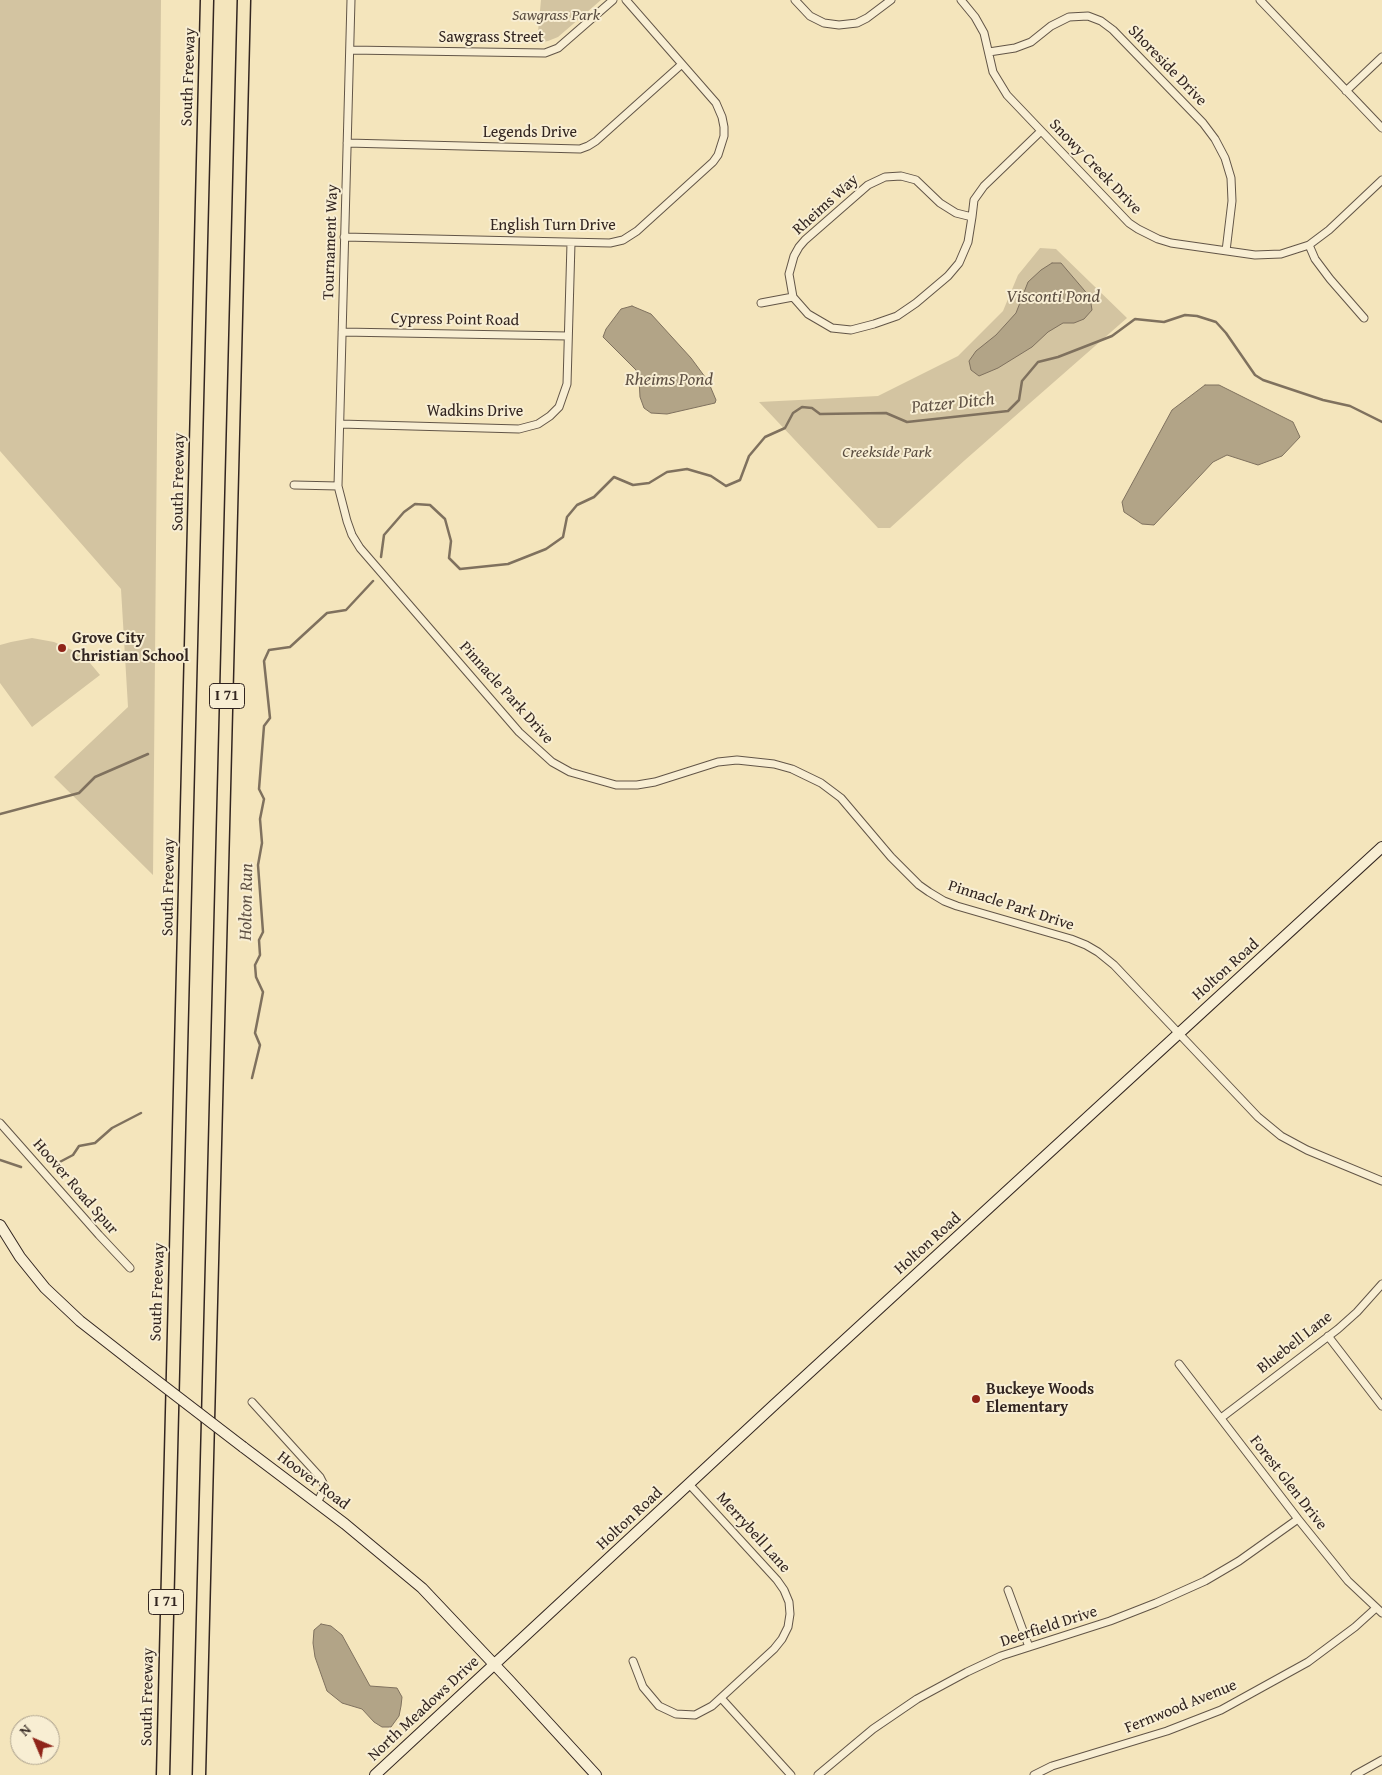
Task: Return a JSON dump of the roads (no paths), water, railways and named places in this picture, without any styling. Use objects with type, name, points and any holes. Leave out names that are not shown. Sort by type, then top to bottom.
[{"type":"highway","name":"South Freeway","points":[[163,1775],[207,0]]},
{"type":"highway","name":"I 71","points":[[199,1775],[244,0]]},
{"type":"street","name":"Tournament Way","points":[[338,486],[351,0]]},
{"type":"street","name":"Sawgrass Street","points":[[350,50],[545,53],[558,48],[613,0]]},
{"type":"street","name":"English Turn Drive","points":[[344,237],[571,243],[610,243],[628,238],[713,162],[718,155],[724,136],[722,117],[716,103],[626,0]]},
{"type":"street","points":[[795,0],[810,16],[839,26],[849,25],[867,18],[890,0]]},
{"type":"street","name":"Snowy Creek Drive","points":[[961,0],[975,17],[984,33],[993,72],[1007,95],[1138,229],[1158,239],[1170,243],[1255,255],[1280,254],[1309,245],[1329,230],[1382,180]]},
{"type":"street","points":[[1262,1],[1382,128]]},
{"type":"street","name":"Shoreside Drive","points":[[989,52],[1015,48],[1031,42],[1051,26],[1068,18],[1088,16],[1101,21],[1113,30],[1202,123],[1215,139],[1225,158],[1231,178],[1232,201],[1226,251]]},
{"type":"street","points":[[1346,91],[1382,57]]},
{"type":"street","name":"Legends Drive","points":[[347,144],[580,149],[596,141],[682,64]]},
{"type":"street","points":[[761,303],[794,297],[808,314],[832,328],[851,330],[897,316],[948,276],[959,263],[968,242],[974,200],[984,186],[1041,131]]},
{"type":"street","name":"Rheims Way","points":[[794,297],[790,274],[794,256],[805,240],[868,184],[885,177],[902,176],[916,180],[940,203],[956,214],[972,217]]},
{"type":"street","name":"Wadkins Drive","points":[[340,424],[518,429],[538,424],[550,416],[559,407],[567,384],[571,243]]},
{"type":"street","points":[[1309,245],[1315,259],[1330,279],[1364,318]]},
{"type":"street","name":"Cypress Point Road","points":[[342,332],[568,336]]},
{"type":"street","points":[[294,485],[338,486]]},
{"type":"street","name":"Pinnacle Park Drive","points":[[338,486],[347,521],[352,535],[360,548],[519,732],[552,762],[570,772],[616,785],[637,785],[654,782],[718,762],[738,760],[758,761],[792,769],[821,783],[841,798],[919,885],[957,906],[1034,927],[1086,945],[1114,965],[1258,1117],[1281,1136],[1307,1150],[1382,1180]]},
{"type":"street","name":"Holton Road","points":[[494,1664],[1382,847]]},
{"type":"street","name":"Hoover Road Spur","points":[[0,1123],[99,1236],[130,1268]]},
{"type":"street","name":"Hoover Road","points":[[0,1225],[20,1257],[45,1288],[80,1321],[385,1556],[422,1588],[596,1775]]},
{"type":"street","name":"Bluebell Lane","points":[[1221,1418],[1357,1312],[1382,1284]]},
{"type":"street","points":[[1328,1336],[1382,1406]]},
{"type":"street","name":"Forest Glen Drive","points":[[1179,1364],[1298,1519],[1348,1580],[1382,1613]]},
{"type":"street","points":[[252,1402],[320,1477],[325,1487],[317,1503]]},
{"type":"street","name":"Merrybell Lane","points":[[633,1661],[643,1687],[659,1706],[676,1714],[695,1715],[712,1706],[774,1649],[788,1627],[790,1614],[784,1590],[689,1484]]},
{"type":"street","name":"Deerfield Drive","points":[[818,1775],[873,1729],[917,1699],[967,1672],[1001,1656],[1110,1622],[1156,1604],[1205,1581],[1239,1561],[1298,1519]]},
{"type":"street","points":[[1008,1590],[1028,1647]]},
{"type":"street","name":"Fernwood Avenue","points":[[1034,1775],[1052,1766],[1167,1731],[1221,1710],[1308,1662],[1355,1627],[1376,1608]]},
{"type":"street","name":"North Meadows Drive","points":[[375,1775],[494,1664]]},
{"type":"street","points":[[721,1698],[791,1775]]},
{"type":"street","points":[[1355,1775],[1382,1760]]},
{"type":"water","name":"Visconti Pond","points":[[1052,263],[1061,263],[1090,297],[1092,310],[1084,319],[1074,323],[1063,323],[1048,332],[1032,347],[998,368],[979,376],[971,370],[969,361],[976,351],[996,335],[1016,313],[1028,282]]},
{"type":"water","name":"Rheims Pond","points":[[632,306],[651,314],[691,358],[708,381],[716,400],[715,403],[667,414],[651,413],[644,408],[640,397],[639,379],[636,370],[603,337],[606,329],[621,309]]},
{"type":"water","points":[[1205,385],[1219,385],[1293,422],[1300,437],[1282,456],[1258,465],[1227,455],[1213,462],[1154,525],[1142,524],[1124,512],[1122,502],[1172,410]]},
{"type":"water","points":[[321,1624],[331,1626],[342,1635],[370,1686],[397,1688],[402,1697],[401,1706],[399,1716],[391,1727],[382,1727],[374,1722],[362,1709],[342,1703],[327,1691],[315,1657],[313,1643],[314,1630]]},
{"type":"waterway","name":"Patzer Ditch","points":[[381,557],[384,535],[404,512],[415,504],[430,505],[445,519],[451,541],[449,558],[460,569],[508,564],[546,549],[563,537],[567,517],[577,505],[594,497],[614,477],[633,485],[649,483],[667,472],[687,469],[711,476],[726,486],[740,480],[749,456],[765,437],[785,428],[793,413],[802,407],[812,408],[820,414],[886,413],[907,422],[1008,411],[1019,400],[1022,381],[1038,362],[1058,357],[1112,336],[1135,319],[1164,322],[1185,315],[1197,316],[1216,322],[1226,333],[1255,375],[1263,380],[1323,400],[1350,406],[1382,422]]},
{"type":"waterway","name":"Holton Run","points":[[252,1078],[260,1045],[255,1033],[263,992],[256,977],[255,965],[260,955],[259,940],[263,932],[258,865],[262,843],[260,819],[264,799],[259,789],[264,726],[270,718],[264,661],[269,650],[290,647],[327,613],[346,610],[373,581]]},
{"type":"waterway","name":"Patzer Ditch","points":[[0,814],[79,793],[95,777],[148,754]]},
{"type":"waterway","name":"Holton Run","points":[[54,1165],[73,1155],[79,1146],[95,1143],[112,1128],[141,1113]]},
{"type":"waterway","name":"Holton Run","points":[[0,1160],[21,1167]]},
{"type":"place","name":"Grove City Christian School","points":[[62,648]]},
{"type":"place","name":"Buckeye Woods Elementary","points":[[976,1399]]},
{"type":"park label","name":"Sawgrass Park","points":[[556,16]]},
{"type":"park label","name":"Creekside Park","points":[[887,453]]}]
